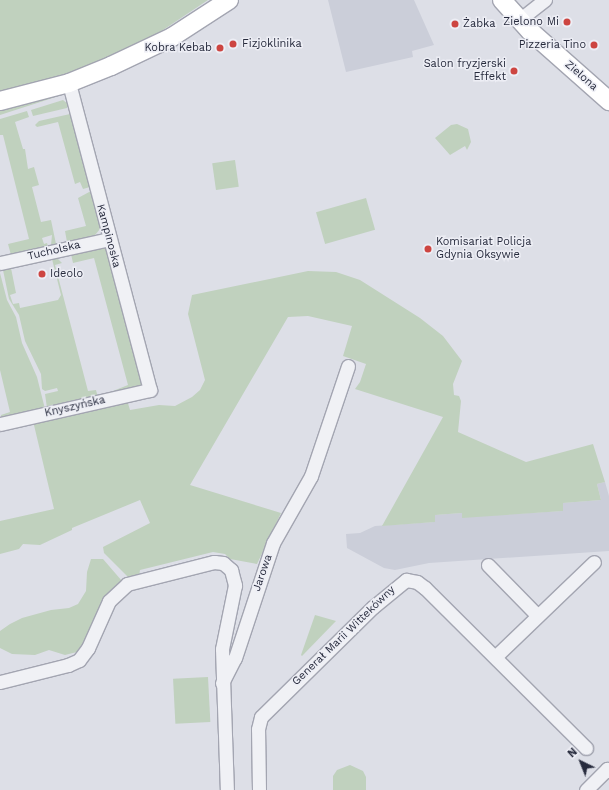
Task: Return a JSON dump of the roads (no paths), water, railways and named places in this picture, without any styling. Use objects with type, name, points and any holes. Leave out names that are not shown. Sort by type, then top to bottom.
[{"type":"street","points":[[0,101],[69,83],[147,50],[229,0]]},
{"type":"street","name":"Zielona","points":[[502,0],[519,20],[609,101]]},
{"type":"street","points":[[519,20],[545,0]]},
{"type":"street","name":"Kampinoska","points":[[69,83],[150,390]]},
{"type":"street","name":"Tucholska","points":[[0,263],[109,239]]},
{"type":"street","name":"Jarowa","points":[[222,683],[236,658],[273,543],[311,476],[348,366]]},
{"type":"street","name":"Knyszyńska","points":[[0,424],[150,390]]},
{"type":"street","points":[[0,682],[68,665],[79,660],[88,648],[110,601],[122,587],[146,578],[214,562],[228,566],[235,578],[232,604],[222,642],[222,683],[228,790]]},
{"type":"street","points":[[495,657],[594,562]]},
{"type":"street","points":[[488,565],[538,616]]},
{"type":"street","name":"Generał Marii Wittekówny","points":[[259,790],[258,729],[261,717],[400,582],[411,580],[425,588],[586,748]]},
{"type":"street","points":[[586,790],[608,770]]},
{"type":"place","name":"Zielono Mi","points":[[567,22]]},
{"type":"place","name":"Żabka","points":[[455,24]]},
{"type":"place","name":"Fizjoklinika","points":[[233,44]]},
{"type":"place","name":"Pizzeria Tino","points":[[594,45]]},
{"type":"place","name":"Kobra Kebab","points":[[220,48]]},
{"type":"place","name":"Salon fryzjerski Effekt","points":[[514,71]]},
{"type":"place","name":"Komisariat Policja Gdynia Oksywie","points":[[428,249]]},
{"type":"place","name":"Ideolo","points":[[42,274]]}]
